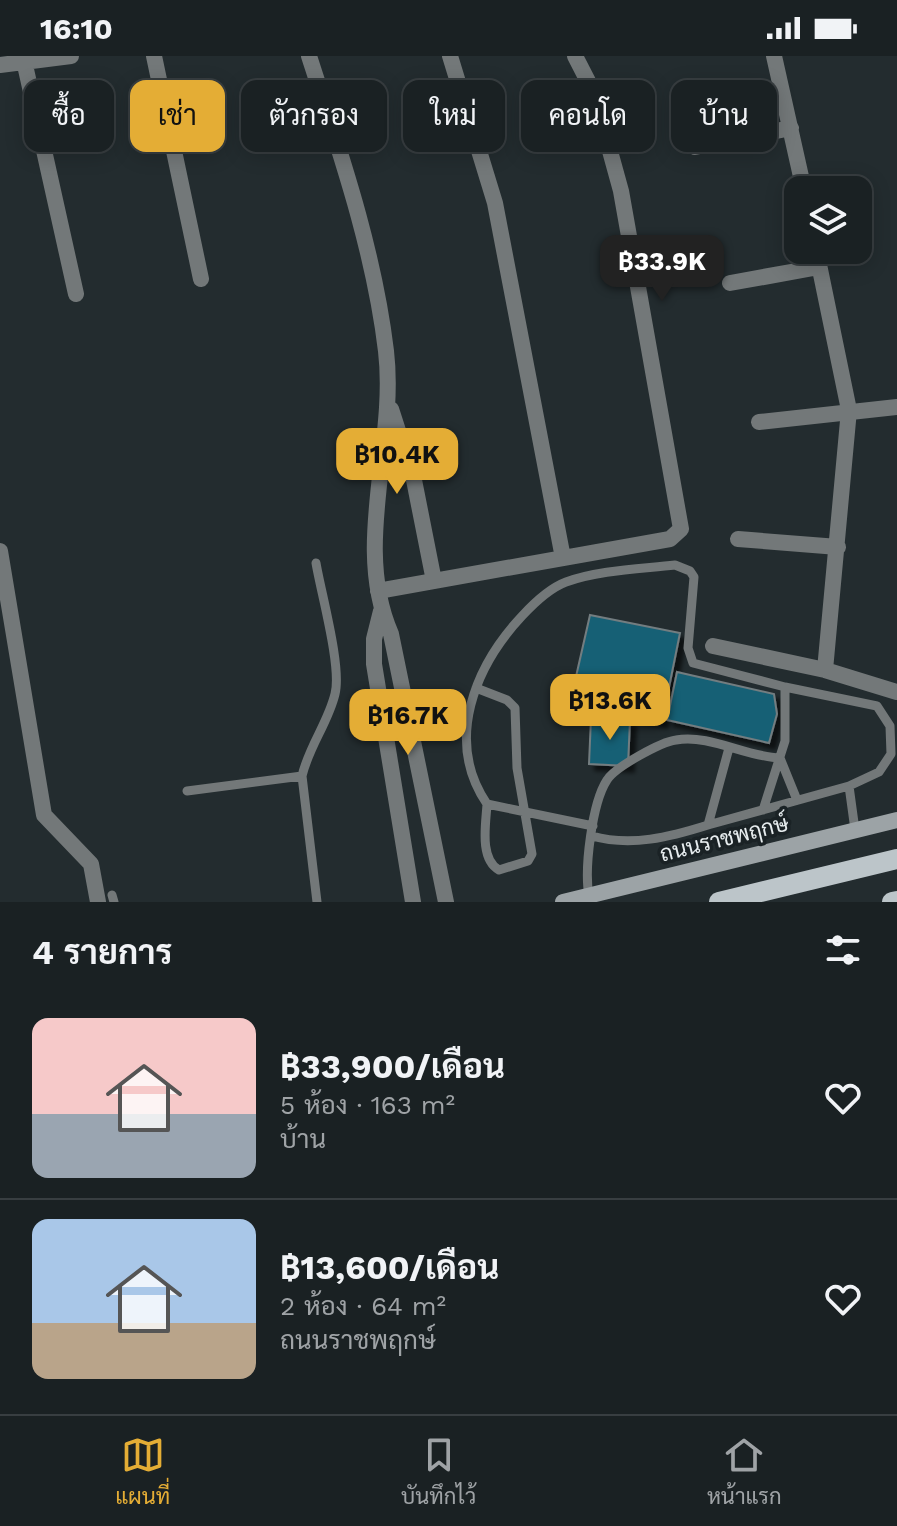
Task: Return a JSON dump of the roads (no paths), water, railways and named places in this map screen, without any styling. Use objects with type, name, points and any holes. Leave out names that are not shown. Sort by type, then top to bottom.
[{"type":"main road","name":"ถนนราชพฤกษ์","points":[[563,902],[897,820]]},
{"type":"main road","points":[[719,902],[897,859]]},
{"type":"street","points":[[0,65],[71,56]]},
{"type":"street","points":[[154,56],[201,279]]},
{"type":"street","points":[[309,56],[372,269],[386,351],[389,404],[374,541],[378,591],[381,611],[391,634],[446,902]]},
{"type":"street","points":[[450,56],[495,203],[563,558]]},
{"type":"street","points":[[378,591],[670,539],[679,534],[682,522],[621,191],[594,93],[575,56]]},
{"type":"street","points":[[774,56],[801,176]]},
{"type":"street","points":[[24,60],[76,294]]},
{"type":"street","points":[[777,131],[791,128]]},
{"type":"street","points":[[730,283],[796,264]]},
{"type":"street","points":[[818,264],[849,410],[825,670]]},
{"type":"street","points":[[389,404],[414,480],[434,581]]},
{"type":"street","points":[[759,422],[897,407]]},
{"type":"street","points":[[738,539],[838,547]]},
{"type":"street","points":[[0,551],[44,815],[91,864],[108,900]]},
{"type":"street","points":[[381,611],[374,639],[374,664],[413,902]]},
{"type":"street","points":[[713,646],[825,670],[897,692]]},
{"type":"street","points":[[395,798],[424,794]]},
{"type":"lane","points":[[316,563],[337,683],[302,776],[317,902]]},
{"type":"lane","points":[[476,688],[507,700],[515,708],[517,768],[525,813],[532,854],[528,861],[499,870],[492,866],[487,856],[487,804],[472,777],[466,725],[476,688],[490,655],[506,633],[565,583],[622,571],[675,565],[690,571],[694,577],[688,648],[693,663],[785,687],[877,706],[890,726],[891,754],[879,772],[849,786],[652,840],[610,841],[592,831],[525,813],[487,804]]},
{"type":"lane","points":[[763,810],[786,728],[785,687]]},
{"type":"lane","points":[[589,896],[586,882],[592,831],[605,782],[638,758],[677,739],[780,758]]},
{"type":"lane","points":[[708,825],[729,748]]},
{"type":"lane","points":[[780,758],[797,800]]},
{"type":"lane","points":[[187,791],[302,776]]},
{"type":"lane","points":[[849,786],[855,830]]}]
